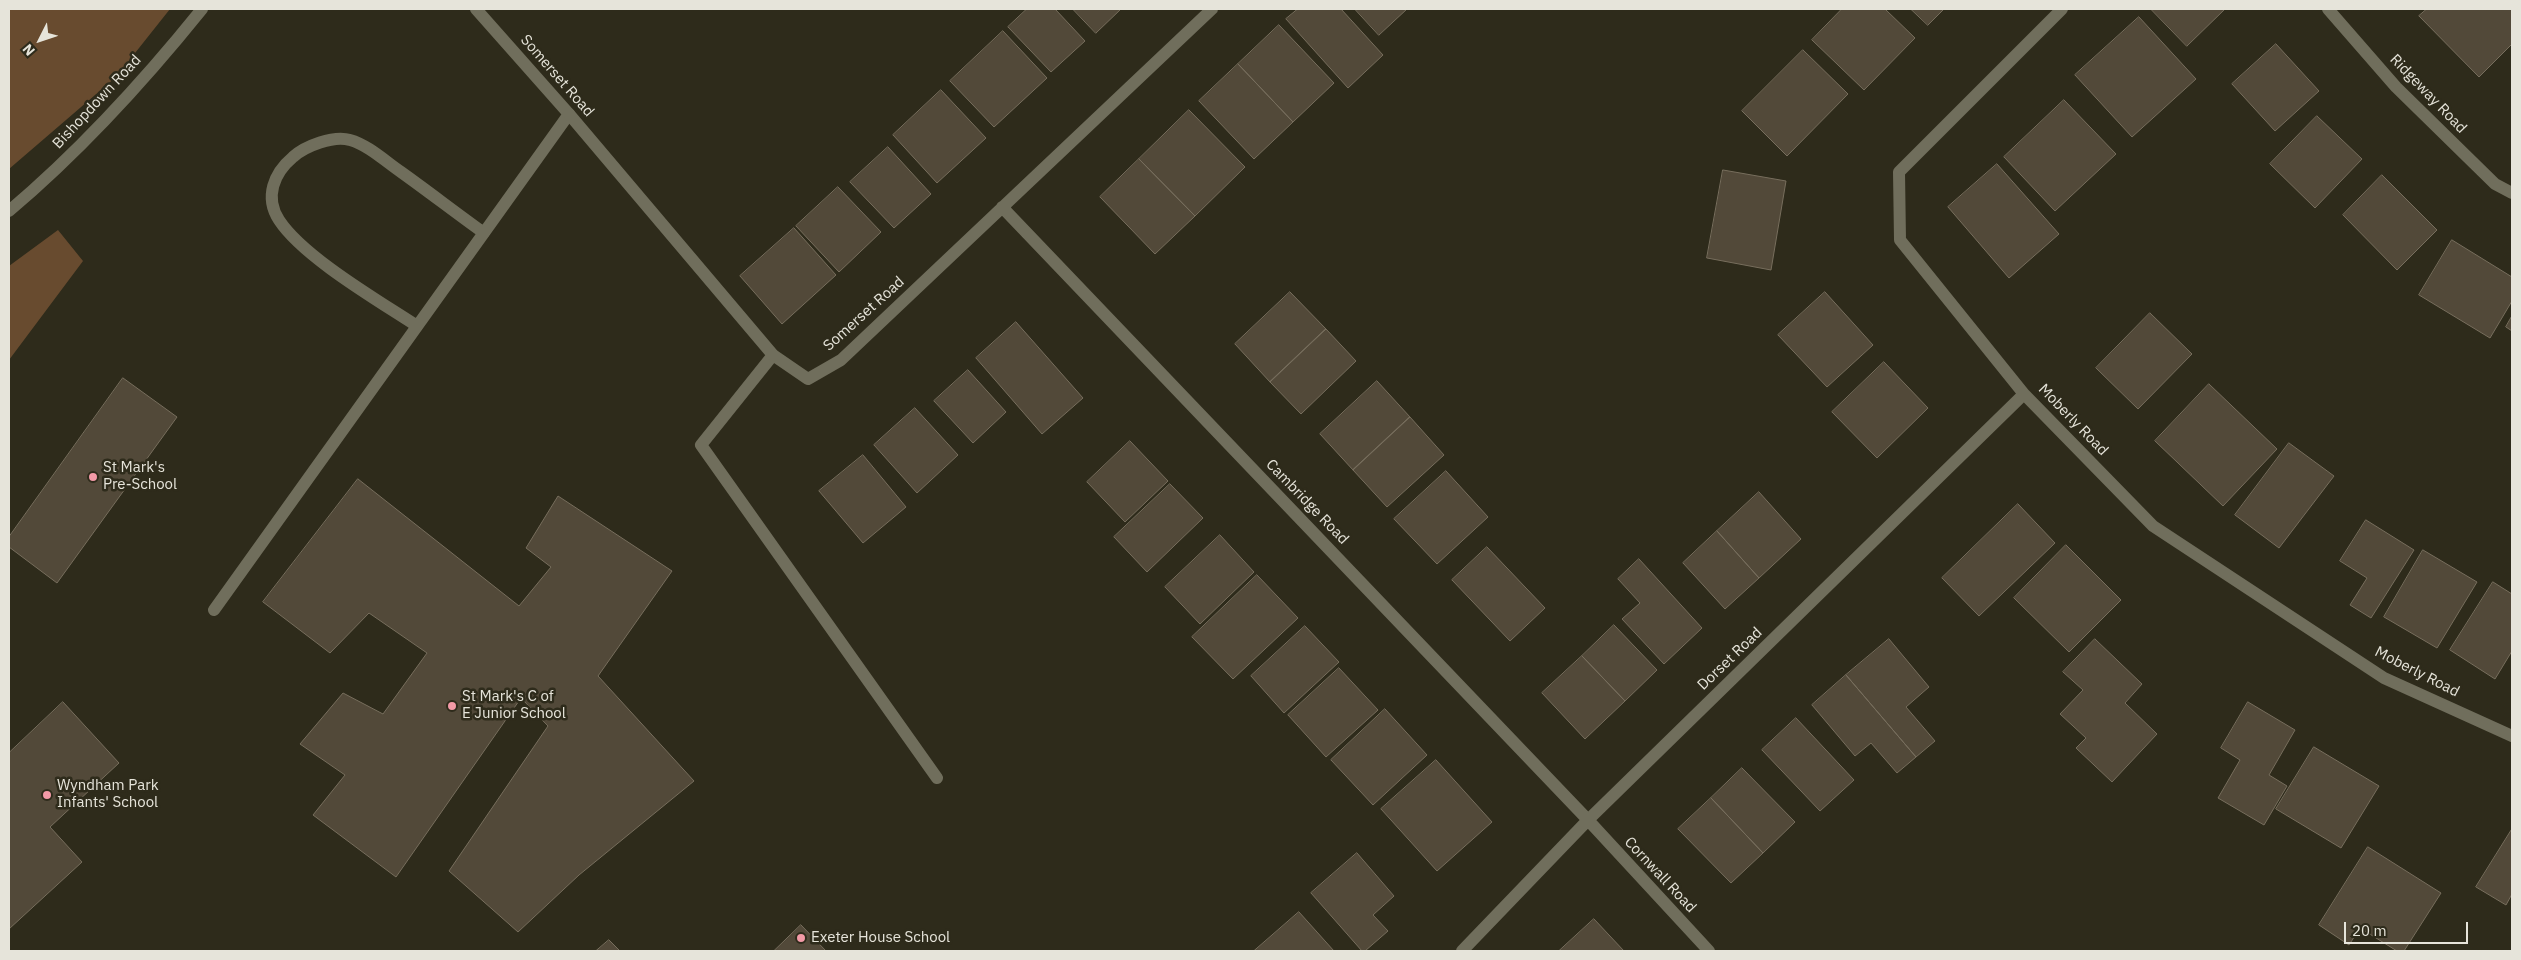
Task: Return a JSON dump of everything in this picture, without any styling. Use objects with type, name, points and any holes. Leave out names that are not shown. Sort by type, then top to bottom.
[{"type":"street","name":"Bishopdown Road","points":[[9,211],[83,144],[176,42],[202,9]]},
{"type":"street","name":"Somerset Road","points":[[476,9],[569,114],[774,356],[808,379],[841,360],[1212,9]]},
{"type":"street","name":"Moberly Road","points":[[2062,9],[1899,172],[1900,240],[2024,394],[2153,526],[2384,678],[2512,736]]},
{"type":"street","name":"Ridgeway Road","points":[[2328,9],[2404,94],[2495,184],[2512,193]]},
{"type":"street","points":[[214,610],[569,114]]},
{"type":"street","points":[[417,326],[323,262],[293,236],[278,219],[271,192],[280,168],[300,151],[321,141],[348,139],[374,153],[484,233]]},
{"type":"street","name":"Cambridge Road","points":[[1002,207],[1588,820]]},
{"type":"street","points":[[774,356],[701,444],[937,778]]},
{"type":"street","name":"Dorset Road","points":[[1462,951],[1588,820],[2024,394]]},
{"type":"street","name":"Cornwall Road","points":[[1588,820],[1709,951]]},
{"type":"shaded area","points":[[9,9],[170,9],[116,77],[9,169]]},
{"type":"shaded area","points":[[58,230],[83,261],[9,360],[9,266]]},
{"type":"building","points":[[1027,9],[1055,9],[1085,41],[1051,72],[1008,27]]},
{"type":"building","points":[[1073,9],[1121,9],[1096,33]]},
{"type":"building","points":[[1298,9],[1341,9],[1383,55],[1348,88],[1286,19]]},
{"type":"building","points":[[1355,9],[1407,9],[1379,35]]},
{"type":"building","points":[[1842,9],[1885,9],[1915,38],[1864,90],[1812,40]]},
{"type":"building","points":[[1911,9],[1944,9],[1928,25]]},
{"type":"building","points":[[2151,9],[2225,9],[2187,46]]},
{"type":"building","points":[[2427,9],[2512,9],[2512,44],[2479,77],[2419,16]]},
{"type":"building","points":[[2139,17],[2196,79],[2132,137],[2075,75]]},
{"type":"building","points":[[1279,25],[1334,83],[1293,122],[1238,64]]},
{"type":"building","points":[[1003,31],[1047,78],[994,127],[950,81]]},
{"type":"building","points":[[2276,44],[2319,91],[2275,131],[2232,84]]},
{"type":"building","points":[[1803,50],[1848,94],[1787,156],[1742,111]]},
{"type":"building","points":[[1238,64],[1293,122],[1254,159],[1199,101]]},
{"type":"building","points":[[941,90],[986,138],[937,183],[893,135]]},
{"type":"building","points":[[2064,100],[2116,154],[2055,211],[2004,157]]},
{"type":"building","points":[[1189,110],[1245,167],[1195,216],[1139,159]]},
{"type":"building","points":[[2317,116],[2362,159],[2315,208],[2270,164]]},
{"type":"building","points":[[888,147],[931,194],[894,228],[850,182]]},
{"type":"building","points":[[1139,159],[1195,216],[1155,254],[1100,197]]},
{"type":"building","points":[[1997,164],[2059,234],[2009,278],[1948,207]]},
{"type":"building","points":[[1723,170],[1786,181],[1771,270],[1707,258]]},
{"type":"building","points":[[2382,175],[2437,230],[2397,270],[2343,215]]},
{"type":"building","points":[[838,187],[881,232],[839,272],[796,226]]},
{"type":"building","points":[[794,228],[836,275],[782,324],[740,276]]},
{"type":"building","points":[[2452,240],[2512,277],[2512,301],[2490,338],[2419,295]]},
{"type":"building","points":[[1290,292],[1326,329],[1270,382],[1235,344]]},
{"type":"building","points":[[1825,292],[1873,345],[1827,387],[1778,335]]},
{"type":"building","points":[[2150,313],[2192,354],[2138,409],[2096,368]]},
{"type":"building","points":[[2512,316],[2512,331],[2506,327]]},
{"type":"building","points":[[1016,322],[1083,398],[1042,434],[976,358]]},
{"type":"building","points":[[1326,329],[1356,361],[1301,414],[1270,382]]},
{"type":"building","points":[[1884,362],[1928,408],[1877,458],[1832,412]]},
{"type":"building","points":[[968,370],[1006,412],[973,443],[934,401]]},
{"type":"building","name":"St Mark's Pre-School","points":[[123,378],[177,417],[57,583],[9,547],[9,537]]},
{"type":"building","points":[[1377,381],[1410,417],[1353,470],[1320,434]]},
{"type":"building","points":[[2209,384],[2277,449],[2223,506],[2155,441]]},
{"type":"building","points":[[915,408],[958,455],[917,493],[874,445]]},
{"type":"building","points":[[1410,417],[1444,455],[1387,507],[1353,470]]},
{"type":"building","points":[[1130,441],[1168,481],[1125,522],[1087,482]]},
{"type":"building","points":[[2289,443],[2334,476],[2279,548],[2235,515]]},
{"type":"building","points":[[863,455],[906,507],[863,543],[819,491]]},
{"type":"building","points":[[1446,471],[1488,517],[1437,564],[1394,519]]},
{"type":"building","name":"St Mark's C of E Junior School","points":[[358,479],[519,606],[551,567],[526,548],[558,496],[672,571],[598,676],[694,781],[579,875],[518,932],[449,871],[548,726],[521,698],[396,877],[313,815],[345,775],[300,744],[343,693],[383,714],[427,653],[369,613],[330,653],[263,602]]},
{"type":"building","points":[[1170,484],[1203,518],[1147,572],[1114,537]]},
{"type":"building","points":[[1759,492],[1801,539],[1759,578],[1717,531]]},
{"type":"building","points":[[2018,504],[2055,543],[1979,616],[1942,578]]},
{"type":"building","points":[[2366,520],[2414,550],[2371,618],[2350,605],[2367,578],[2340,561]]},
{"type":"building","points":[[1717,531],[1759,578],[1725,609],[1683,563]]},
{"type":"building","points":[[1220,535],[1254,572],[1200,624],[1165,587]]},
{"type":"building","points":[[2066,545],[2121,600],[2069,652],[2014,598]]},
{"type":"building","points":[[1487,547],[1545,608],[1510,641],[1452,580]]},
{"type":"building","points":[[2423,550],[2477,582],[2437,648],[2384,617]]},
{"type":"building","points":[[1639,559],[1702,628],[1664,664],[1622,619],[1640,603],[1618,579]]},
{"type":"building","points":[[1257,575],[1298,618],[1233,679],[1192,637]]},
{"type":"building","points":[[2493,582],[2512,594],[2512,651],[2495,679],[2450,650]]},
{"type":"building","points":[[1614,625],[1657,670],[1625,701],[1582,656]]},
{"type":"building","points":[[1305,626],[1339,662],[1284,713],[1251,676]]},
{"type":"building","points":[[1889,639],[1929,687],[1906,707],[1935,741],[1916,757],[1846,675]]},
{"type":"building","points":[[2095,639],[2142,684],[2125,703],[2157,734],[2112,782],[2076,748],[2086,738],[2060,714],[2083,690],[2063,672]]},
{"type":"building","points":[[1582,656],[1625,701],[1585,739],[1542,693]]},
{"type":"building","points":[[1339,668],[1378,710],[1326,757],[1288,715]]},
{"type":"building","points":[[1846,675],[1916,757],[1897,773],[1871,743],[1855,756],[1812,705]]},
{"type":"building","name":"Wyndham Park Infants' School","points":[[63,702],[119,763],[50,827],[82,862],[9,929],[9,753]]},
{"type":"building","points":[[2248,702],[2295,730],[2269,775],[2287,786],[2264,825],[2218,798],[2240,760],[2221,748]]},
{"type":"building","points":[[1385,709],[1427,755],[1373,805],[1331,760]]},
{"type":"building","points":[[1796,718],[1854,780],[1820,811],[1762,750]]},
{"type":"building","points":[[2314,747],[2379,786],[2341,848],[2276,809]]},
{"type":"building","points":[[1436,760],[1492,822],[1437,871],[1381,809]]},
{"type":"building","points":[[1742,768],[1795,822],[1763,853],[1711,798]]},
{"type":"building","points":[[1711,798],[1763,853],[1731,883],[1678,829]]},
{"type":"building","points":[[2512,829],[2512,894],[2506,905],[2476,887]]},
{"type":"building","points":[[2368,847],[2441,893],[2404,951],[2397,951],[2360,928],[2349,945],[2319,925]]},
{"type":"building","points":[[1357,853],[1394,896],[1373,915],[1388,931],[1365,951],[1362,951],[1311,893]]},
{"type":"building","points":[[1299,912],[1334,951],[1254,951]]},
{"type":"building","points":[[1594,919],[1624,951],[1559,951]]},
{"type":"building","name":"Exeter House School","points":[[801,925],[826,951],[774,951]]},
{"type":"building","points":[[609,940],[620,951],[596,951]]},
{"type":"place","name":"St Mark's Pre-School","points":[[93,477]]},
{"type":"place","name":"St Mark's C of E Junior School","points":[[452,706]]},
{"type":"place","name":"Wyndham Park Infants' School","points":[[47,795]]},
{"type":"place","name":"Exeter House School","points":[[801,938]]}]
